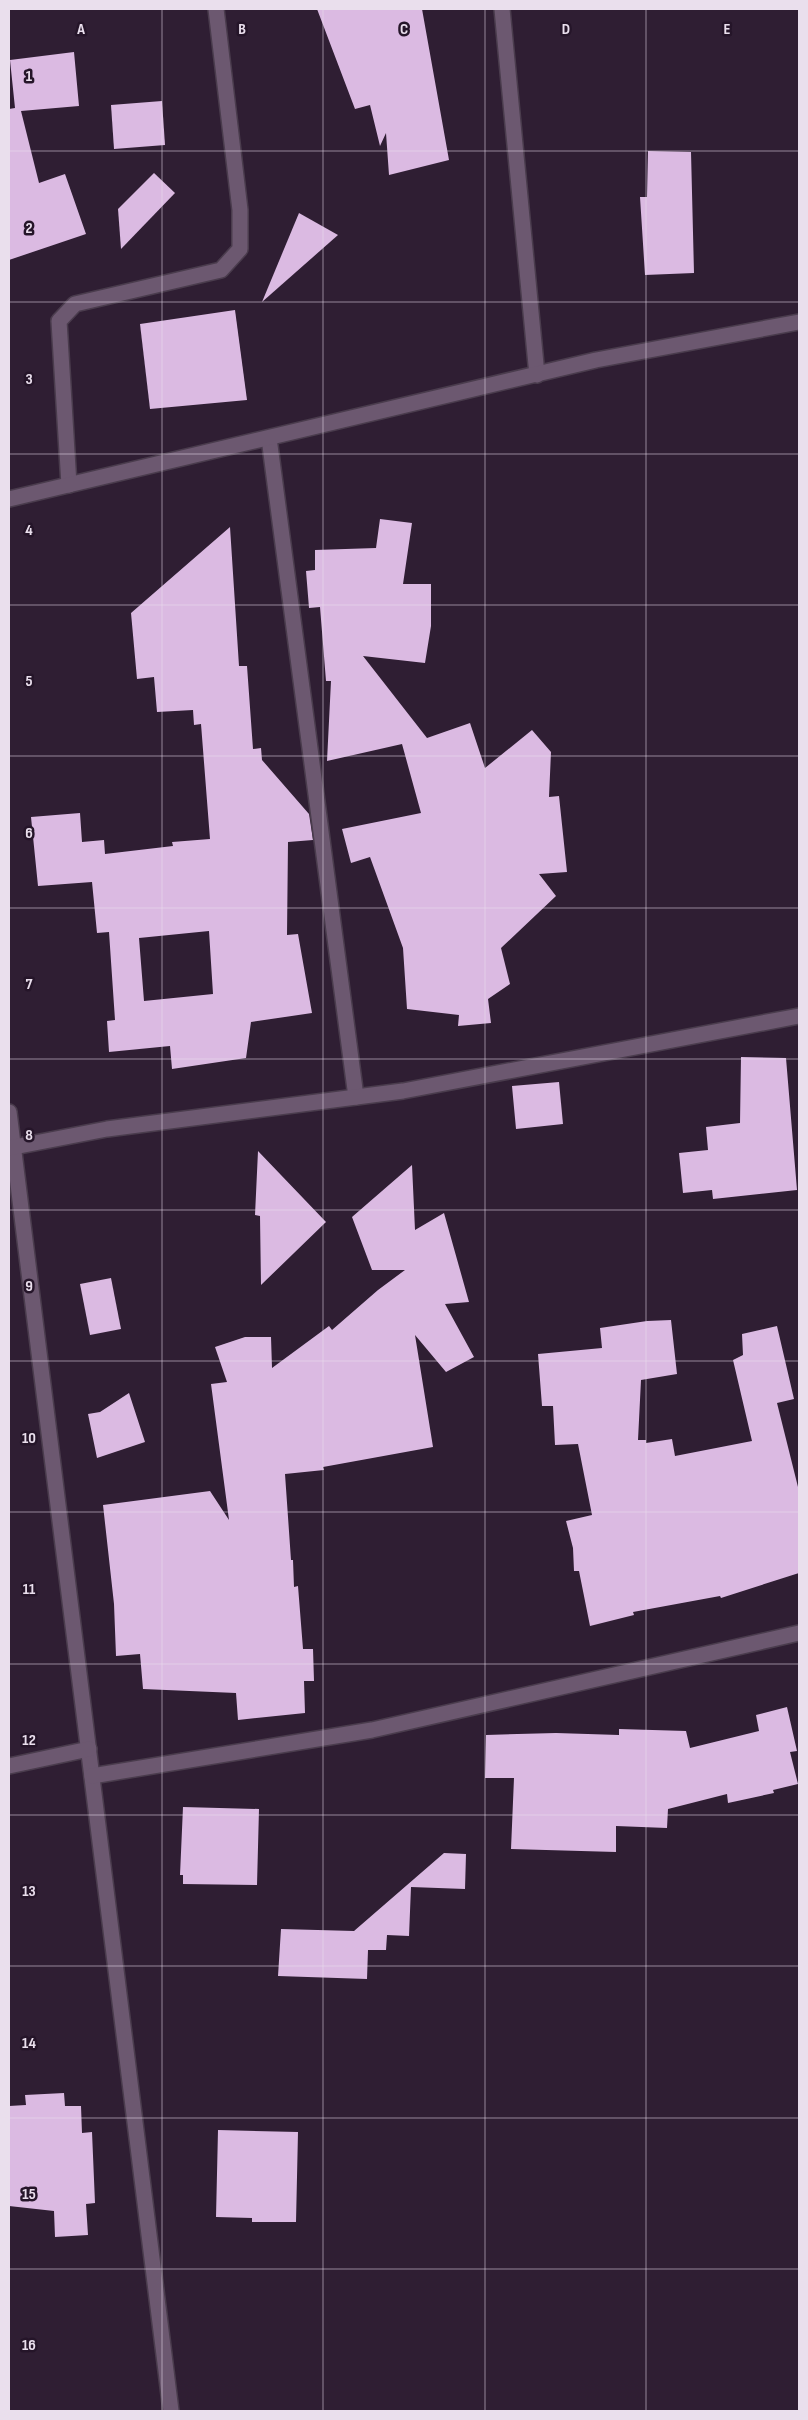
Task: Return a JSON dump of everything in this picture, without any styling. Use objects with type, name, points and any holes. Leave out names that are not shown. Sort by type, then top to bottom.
[{"type":"street","points":[[69,485],[59,321],[75,304],[221,270],[240,249],[240,210],[216,9]]},
{"type":"street","points":[[502,9],[537,375]]},
{"type":"street","points":[[9,500],[596,360],[799,322]]},
{"type":"street","points":[[269,438],[356,1097]]},
{"type":"street","points":[[11,1148],[107,1129],[412,1089],[799,1016]]},
{"type":"street","points":[[9,1112],[11,1148],[171,2411]]},
{"type":"street","points":[[92,1776],[372,1730],[799,1634]]},
{"type":"street","points":[[9,1766],[88,1749]]},
{"type":"building","points":[[317,9],[422,9],[449,160],[389,175],[386,133],[380,146],[370,105],[355,109]]},
{"type":"building","points":[[74,52],[79,106],[21,111],[39,183],[65,174],[86,234],[9,260],[9,109],[15,108],[10,60]]},
{"type":"building","points":[[162,101],[165,145],[114,149],[111,105]]},
{"type":"building","points":[[648,151],[691,152],[694,273],[645,275],[640,197],[647,197]]},
{"type":"building","points":[[154,173],[175,193],[121,249],[118,209]]},
{"type":"building","points":[[299,213],[338,235],[262,302]]},
{"type":"building","points":[[235,310],[247,400],[150,409],[140,324]]},
{"type":"building","points":[[380,519],[412,523],[403,584],[431,584],[431,626],[425,663],[363,656],[427,738],[470,723],[485,768],[532,730],[551,752],[549,797],[559,796],[567,872],[539,874],[556,896],[501,948],[510,984],[488,999],[491,1023],[458,1026],[459,1015],[407,1009],[403,948],[370,857],[351,863],[342,829],[421,813],[402,744],[327,761],[331,681],[326,681],[320,607],[309,608],[306,571],[315,570],[315,550],[376,548]]},
{"type":"building","points":[[230,527],[239,666],[247,666],[253,749],[261,748],[262,760],[309,814],[313,840],[288,842],[287,935],[298,934],[312,1013],[251,1022],[246,1058],[172,1069],[170,1046],[109,1052],[107,1021],[115,1020],[109,932],[97,933],[92,882],[38,886],[31,817],[80,813],[82,842],[104,840],[105,854],[173,846],[172,842],[210,839],[201,724],[194,725],[193,710],[157,712],[154,677],[137,679],[131,613]],"holes":[[[209,931],[213,994],[144,1001],[139,938]]]},
{"type":"building","points":[[741,1057],[786,1058],[797,1190],[713,1199],[712,1190],[683,1193],[679,1153],[708,1150],[706,1127],[740,1123]]},
{"type":"building","points":[[559,1082],[563,1124],[516,1129],[512,1086]]},
{"type":"building","points":[[258,1151],[326,1222],[261,1285],[260,1216],[255,1215]]},
{"type":"building","points":[[412,1165],[415,1230],[444,1213],[469,1302],[445,1304],[474,1357],[446,1372],[415,1335],[433,1447],[323,1467],[324,1470],[285,1474],[291,1560],[293,1560],[294,1587],[298,1586],[303,1649],[313,1649],[314,1681],[304,1681],[305,1713],[238,1720],[236,1693],[143,1689],[140,1654],[116,1656],[114,1604],[103,1505],[210,1491],[229,1520],[211,1384],[227,1382],[215,1347],[245,1337],[271,1337],[272,1368],[329,1326],[332,1330],[378,1290],[405,1270],[372,1270],[352,1217]]},
{"type":"building","points":[[111,1278],[121,1329],[90,1335],[80,1284]]},
{"type":"building","points":[[671,1320],[677,1374],[641,1380],[638,1440],[646,1440],[646,1443],[672,1439],[675,1456],[752,1441],[733,1360],[743,1355],[742,1334],[777,1326],[794,1399],[777,1403],[799,1491],[799,1573],[721,1598],[720,1596],[633,1612],[634,1615],[590,1626],[579,1571],[574,1571],[573,1548],[566,1521],[592,1515],[578,1444],[555,1445],[553,1406],[542,1406],[538,1354],[602,1348],[600,1328],[647,1321]]},
{"type":"building","points":[[129,1393],[145,1442],[97,1458],[88,1414],[100,1412]]},
{"type":"building","points":[[787,1707],[797,1751],[790,1752],[798,1784],[773,1790],[774,1793],[728,1803],[727,1794],[668,1809],[667,1828],[616,1826],[616,1852],[511,1849],[514,1778],[485,1778],[486,1735],[556,1733],[619,1735],[619,1729],[686,1731],[690,1748],[759,1731],[756,1715]]},
{"type":"building","points":[[183,1807],[259,1809],[257,1885],[183,1884],[183,1875],[180,1875]]},
{"type":"building","points":[[444,1853],[466,1854],[465,1889],[411,1887],[409,1936],[387,1935],[386,1950],[368,1950],[367,1979],[278,1976],[281,1929],[354,1931]]},
{"type":"building","points":[[64,2093],[65,2106],[81,2106],[82,2133],[92,2132],[95,2203],[86,2204],[88,2235],[55,2237],[54,2211],[9,2206],[9,2106],[26,2105],[25,2095]]},
{"type":"building","points":[[218,2130],[298,2132],[296,2222],[252,2222],[252,2218],[216,2217]]}]
